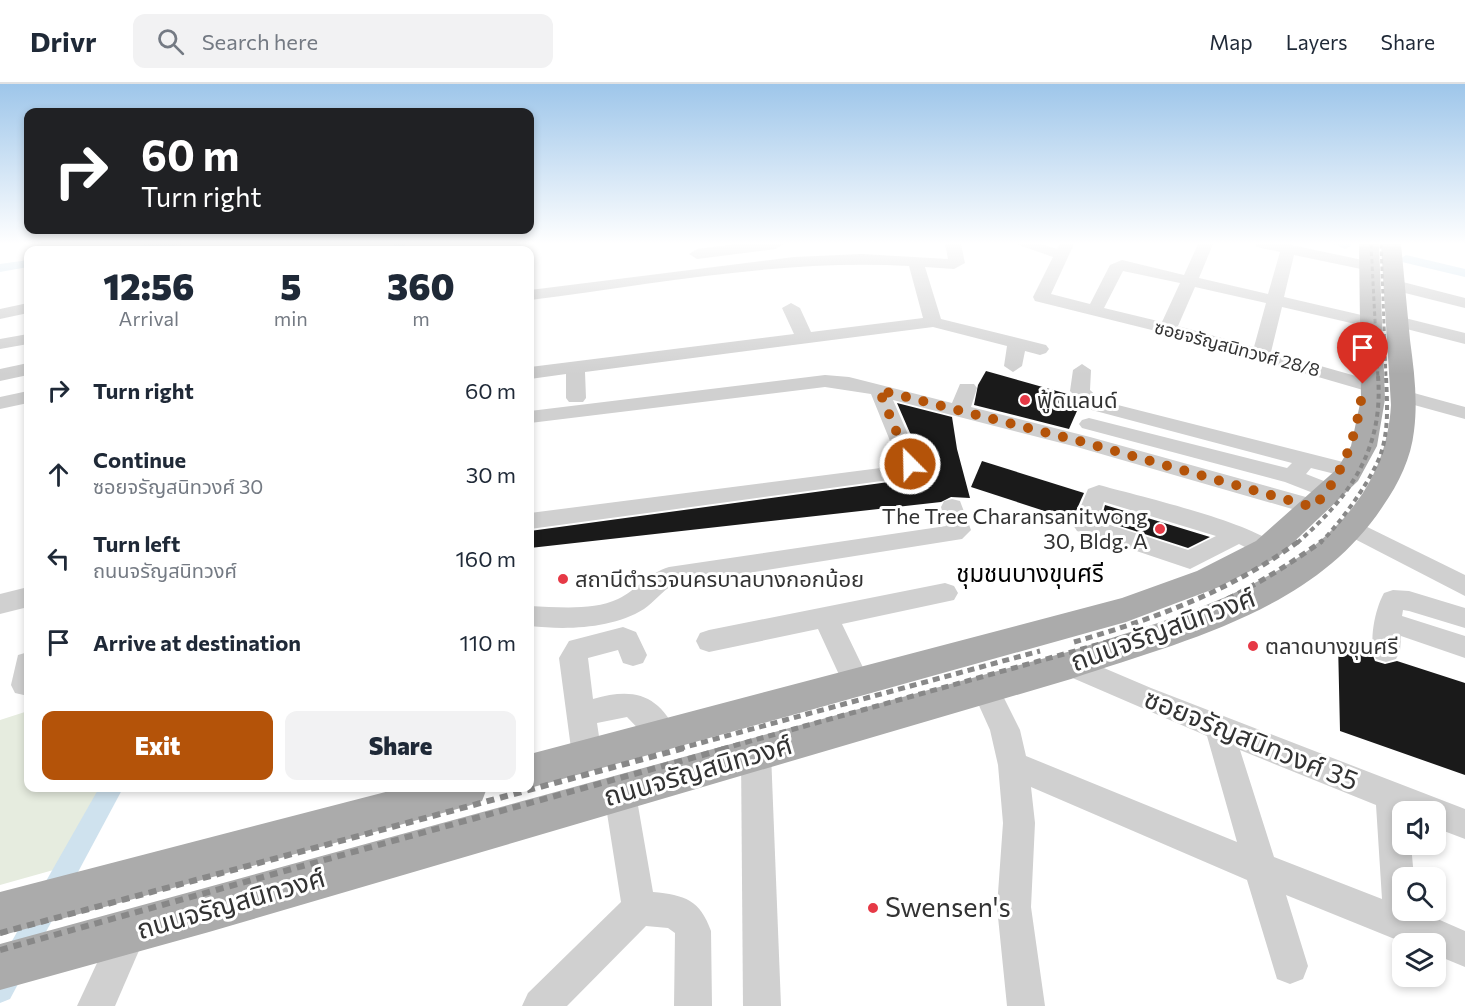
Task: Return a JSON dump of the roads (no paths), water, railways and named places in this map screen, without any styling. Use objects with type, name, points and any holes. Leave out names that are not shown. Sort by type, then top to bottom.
[{"type":"main road","name":"ถนนจรัญสนิทวงศ์","points":[[1319,500],[1339,468],[1358,424],[1363,384],[1364,287]]},
{"type":"main road","name":"ถนนจรัญสนิทวงศ์","points":[[534,770],[857,684],[1137,605],[1208,579],[1253,541],[1294,527],[1319,500],[1348,475],[1358,460],[1368,432],[1374,373],[1367,287]]},
{"type":"main road","name":"ถนนจรัญสนิทวงศ์","points":[[1359,520],[1383,465],[1391,425],[1392,377],[1386,287]]},
{"type":"main road","name":"ถนนจรัญสนิทวงศ์","points":[[0,967],[411,854],[756,753],[1071,666],[1196,623],[1251,600],[1297,575],[1359,520],[1376,497],[1394,462],[1400,443],[1403,396],[1395,287]]},
{"type":"main road","name":"ถนนจรัญสนิทวงศ์","points":[[0,914],[453,792]]},
{"type":"main road","points":[[404,805],[411,854]]},
{"type":"street","points":[[534,295],[600,287]]},
{"type":"street","points":[[923,287],[933,322]]},
{"type":"street","name":"ซอยจรัญสนิทวงศ์ 28/8","points":[[1046,287],[1041,297],[1168,329],[1363,384]]},
{"type":"street","points":[[1097,306],[1107,287]]},
{"type":"street","points":[[1168,329],[1187,287]]},
{"type":"street","points":[[1218,287],[1364,321]]},
{"type":"street","points":[[1261,355],[1279,287]]},
{"type":"street","points":[[1403,287],[1465,303]]},
{"type":"street","points":[[790,308],[804,336]]},
{"type":"street","points":[[0,314],[24,309]]},
{"type":"street","points":[[1397,321],[1465,339]]},
{"type":"street","points":[[534,372],[804,336],[933,322],[1040,349]]},
{"type":"street","points":[[0,344],[24,340]]},
{"type":"street","points":[[1013,366],[1017,344]]},
{"type":"street","points":[[575,366],[576,398]]},
{"type":"street","points":[[0,375],[24,370]]},
{"type":"street","points":[[1082,370],[1080,391],[1089,424]]},
{"type":"street","points":[[534,417],[825,381],[879,390],[953,409],[1089,424],[1306,460],[1339,468]]},
{"type":"street","points":[[953,409],[967,388]]},
{"type":"street","points":[[534,520],[903,472],[910,464],[879,390]]},
{"type":"street","points":[[1403,396],[1465,413]]},
{"type":"street","points":[[0,403],[24,398]]},
{"type":"street","points":[[1089,424],[1319,500]]},
{"type":"street","points":[[1089,424],[1292,477],[1319,500]]},
{"type":"street","points":[[1292,477],[1306,460]]},
{"type":"street","points":[[1100,493],[1253,541],[1190,560],[1085,525],[1096,494],[1100,493]]},
{"type":"street","points":[[534,616],[582,616],[625,608],[638,600],[658,579],[669,576],[954,533],[960,530],[960,526],[952,507]]},
{"type":"street","points":[[1359,520],[1465,586]]},
{"type":"street","points":[[709,641],[945,593]]},
{"type":"street","points":[[0,604],[24,598]]},
{"type":"street","points":[[1386,651],[1390,606],[1393,600],[1400,599],[1465,618]]},
{"type":"street","points":[[825,617],[857,684]]},
{"type":"street","points":[[1389,622],[1465,647]]},
{"type":"street","points":[[587,756],[573,658],[575,653],[579,649],[623,638],[627,640],[633,655]]},
{"type":"street","name":"ซอยจรัญสนิทวงศ์ 35","points":[[1071,666],[1219,728],[1404,801]]},
{"type":"street","points":[[986,690],[1005,730],[1013,765],[1019,823],[1014,907],[1026,1006]]},
{"type":"street","points":[[582,715],[624,703],[637,705],[646,712],[663,735]]},
{"type":"street","points":[[1219,728],[1290,966]]},
{"type":"street","points":[[756,753],[756,878],[762,1006]]},
{"type":"street","points":[[1013,765],[1262,869],[1465,949]]},
{"type":"street","points":[[620,794],[639,908]]},
{"type":"street","points":[[1391,796],[1401,922]]},
{"type":"street","name":"ซอยจรัญสนิทวงศ์ 35","points":[[1446,817],[1465,824]]},
{"type":"street","points":[[541,1006],[639,908],[674,911],[690,922],[693,931],[693,1006]]},
{"type":"street","points":[[96,1006],[129,932]]},
{"type":"waterway","points":[[0,989],[109,792]]},
{"type":"railway","points":[[1373,287],[1378,378]]},
{"type":"railway","points":[[1383,287],[1386,378]]},
{"type":"railway","points":[[1322,541],[1356,500],[1378,461],[1387,423],[1386,376]]},
{"type":"railway","points":[[1297,543],[1333,508],[1360,470],[1375,426],[1378,378]]},
{"type":"railway","points":[[1074,642],[1133,624],[1191,602],[1246,575],[1299,541]]},
{"type":"railway","points":[[722,749],[1165,626],[1207,609],[1246,589],[1322,541]]},
{"type":"railway","points":[[678,749],[1040,651]]},
{"type":"railway","points":[[534,789],[684,748]]},
{"type":"railway","points":[[0,950],[728,748]]},
{"type":"railway","points":[[0,933],[521,792]]},
{"type":"place","name":"ฟู้ดแลนด์","points":[[1025,400]]},
{"type":"place","name":"The Tree Charansanitwong 30, Bldg. A","points":[[1160,529]]},
{"type":"place","name":"สถานีตำรวจนครบาลบางกอกน้อย","points":[[563,579]]},
{"type":"place","name":"ตลาดบางขุนศรี","points":[[1253,646]]},
{"type":"place","name":"Swensen's","points":[[873,908]]},
{"type":"district","name":"ชุมชนบางขุนศรี","points":[[1030,574]]}]
